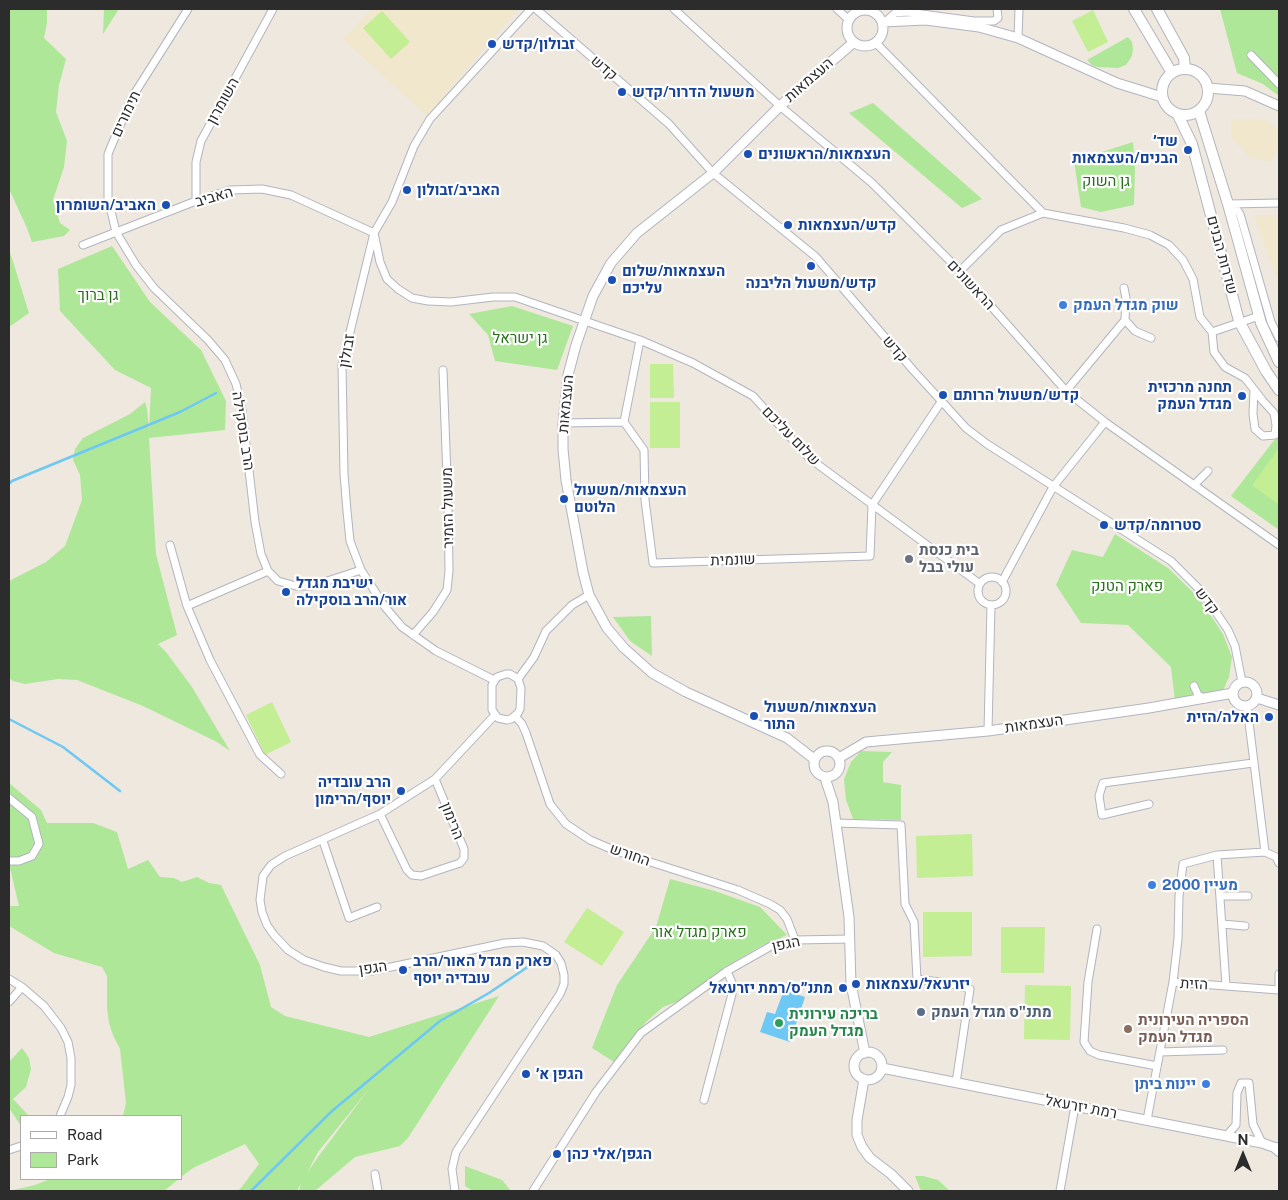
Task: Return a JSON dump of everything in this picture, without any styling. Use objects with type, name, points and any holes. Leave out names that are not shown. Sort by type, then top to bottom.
[{"type":"main road","points":[[1134,9],[1172,73]]},
{"type":"main road","points":[[1157,9],[1184,58],[1185,69]]},
{"type":"main road","points":[[1185,69],[1200,73],[1206,80],[1208,88],[1208,98],[1204,106],[1199,112],[1191,115],[1178,114],[1171,111],[1162,97],[1162,86],[1166,79],[1172,73],[1185,69]]},
{"type":"main road","name":"שדרות הבנים","points":[[1199,112],[1230,204],[1259,316],[1279,362]]},
{"type":"main road","name":"שדרות הבנים","points":[[1178,114],[1192,144],[1240,321],[1266,371],[1279,390]]},
{"type":"street","name":"תימורים","points":[[116,232],[108,198],[108,154],[131,99],[188,9]]},
{"type":"street","name":"השומרון","points":[[196,201],[196,162],[201,142],[273,9]]},
{"type":"street","name":"זבולון","points":[[494,680],[443,655],[402,627],[385,607],[361,570],[350,541],[346,502],[342,365],[374,233],[392,202],[414,146],[430,120],[531,9]]},
{"type":"street","name":"קדש","points":[[536,9],[669,124],[713,173],[816,257],[941,402],[966,428],[987,444],[1171,561],[1203,593],[1228,630],[1235,646],[1242,682]]},
{"type":"street","name":"הראשונים","points":[[674,9],[780,106],[872,183],[960,271],[1066,390],[1104,422],[1279,545]]},
{"type":"street","points":[[837,9],[849,20]]},
{"type":"street","points":[[997,9],[998,18],[994,21],[974,21],[895,12],[884,22],[882,34],[876,43],[864,46],[854,42],[848,32],[849,20],[858,12],[870,11],[875,13],[884,22],[926,20],[979,28],[1018,38],[1117,83],[1162,97]]},
{"type":"street","points":[[1018,38],[1019,9]]},
{"type":"street","name":"העצמאות","points":[[814,759],[787,738],[686,692],[652,673],[624,648],[607,628],[589,595],[583,572],[566,480],[563,423],[568,375],[583,321],[610,263],[637,233],[713,173],[780,106],[854,42]]},
{"type":"street","points":[[876,43],[1043,213]]},
{"type":"street","points":[[1251,55],[1279,84]]},
{"type":"street","points":[[1208,88],[1245,92],[1279,106]]},
{"type":"street","name":"האביב","points":[[84,245],[196,201],[230,190],[262,189],[291,195],[374,233]]},
{"type":"street","points":[[1230,204],[1279,202]]},
{"type":"street","points":[[1230,204],[1240,214],[1268,314],[1279,338]]},
{"type":"street","points":[[960,271],[1001,230],[1043,213],[1124,228],[1150,235],[1169,245],[1183,260],[1193,279],[1200,316],[1212,332],[1214,352],[1225,368],[1245,378],[1274,413],[1276,425],[1274,435],[1263,436],[1255,429],[1254,390]]},
{"type":"street","name":"הרב בוסקילה","points":[[116,232],[136,265],[154,288],[208,340],[225,360],[242,410],[255,522],[261,554],[268,571]]},
{"type":"street","name":"שלום עליכם","points":[[374,233],[380,262],[387,279],[412,298],[451,302],[493,297],[515,297],[640,340],[693,363],[753,396],[808,458],[980,584]]},
{"type":"street","points":[[1066,390],[1125,320],[1126,298],[1124,288]]},
{"type":"street","points":[[1212,332],[1259,316]]},
{"type":"street","points":[[1125,320],[1135,331],[1151,338]]},
{"type":"street","points":[[563,423],[624,422],[640,340]]},
{"type":"street","name":"משעול הזמיר","points":[[413,635],[441,601],[447,590],[448,504],[443,370]]},
{"type":"street","points":[[872,505],[941,402]]},
{"type":"street","name":"שונמית","points":[[624,422],[644,450],[645,500],[653,562],[870,556],[872,505]]},
{"type":"street","points":[[1002,582],[1053,486],[1104,422]]},
{"type":"street","points":[[1194,485],[1208,471]]},
{"type":"street","points":[[170,545],[187,606],[210,660],[260,755],[281,774]]},
{"type":"street","points":[[187,606],[268,571],[278,580],[296,586],[312,586],[361,570]]},
{"type":"street","points":[[995,578],[1002,582],[1005,595],[1000,603],[986,604],[979,598],[980,584],[986,579],[995,578]]},
{"type":"street","points":[[518,679],[534,657],[546,631],[572,606],[589,595]]},
{"type":"street","points":[[988,731],[991,605]]},
{"type":"street","points":[[501,674],[510,674],[518,679],[522,688],[520,709],[511,719],[502,719],[494,715],[492,710],[492,690],[494,680],[501,674]]},
{"type":"street","points":[[1242,682],[1253,685],[1257,691],[1253,703],[1247,706],[1237,703],[1233,693],[1236,686],[1242,682]]},
{"type":"street","points":[[1194,686],[1198,695],[1206,699]]},
{"type":"street","name":"העצמאות","points":[[839,758],[866,742],[988,731],[1206,699],[1233,693]]},
{"type":"street","points":[[1256,698],[1279,706]]},
{"type":"street","points":[[1247,706],[1265,852]]},
{"type":"street","name":"הגפן","points":[[455,1191],[452,1169],[456,1152],[560,994],[564,984],[564,975],[561,963],[556,955],[543,946],[523,942],[505,943],[372,970],[359,972],[341,971],[304,960],[288,950],[267,925],[262,912],[261,888],[263,876],[271,865],[285,856],[323,841],[380,814],[435,779],[494,715]]},
{"type":"street","name":"החורש","points":[[515,716],[522,724],[526,733],[550,804],[566,824],[590,840],[616,852],[738,890],[770,904],[780,910],[787,919],[795,940]]},
{"type":"street","points":[[819,752],[832,752],[839,758],[839,770],[834,775],[823,777],[815,770],[814,759],[819,752]]},
{"type":"street","points":[[1148,804],[1102,815],[1099,796],[1103,782],[1254,763]]},
{"type":"street","points":[[828,777],[826,781],[833,802],[849,918],[851,984],[865,1053]]},
{"type":"street","name":"הרימון","points":[[380,814],[407,870],[412,875],[420,876],[460,863],[464,858],[464,849],[435,779]]},
{"type":"street","points":[[9,798],[32,817],[39,844],[32,856],[19,861],[9,861]]},
{"type":"street","points":[[836,823],[900,825],[905,904],[914,922],[917,979],[970,988],[956,1083]]},
{"type":"street","points":[[323,841],[349,918],[377,907]]},
{"type":"street","points":[[1173,982],[1183,864],[1217,854],[1265,852],[1276,857],[1279,862]]},
{"type":"street","points":[[1217,854],[1226,986]]},
{"type":"street","points":[[1221,896],[1248,896]]},
{"type":"street","points":[[1222,924],[1246,926]]},
{"type":"street","points":[[1097,929],[1088,982],[1084,1042],[1090,1051],[1099,1055],[1157,1066]]},
{"type":"street","name":"הגפן","points":[[532,1191],[596,1092],[641,1033],[727,971],[773,945],[795,940],[850,939]]},
{"type":"street","points":[[704,1100],[732,994],[732,983],[727,971]]},
{"type":"street","name":"הזית","points":[[1147,1120],[1173,982],[1279,990],[1279,974]]},
{"type":"street","points":[[9,979],[22,987],[44,1006],[61,1028],[68,1042],[71,1058],[71,1085],[60,1115]]},
{"type":"street","points":[[9,1002],[22,987]]},
{"type":"street","points":[[1160,1052],[1223,1050]]},
{"type":"street","points":[[865,1053],[873,1053],[879,1057],[882,1068],[878,1076],[873,1079],[864,1079],[856,1072],[854,1066],[857,1059],[865,1053]]},
{"type":"street","name":"רמת יזרעאל","points":[[882,1068],[1262,1143],[1278,1149]]},
{"type":"street","points":[[864,1079],[857,1120],[857,1135],[862,1147],[870,1158],[891,1174],[908,1191]]},
{"type":"street","points":[[1226,1136],[1236,1125],[1237,1093],[1241,1083],[1248,1083],[1254,1124],[1262,1143]]},
{"type":"street","points":[[1060,1191],[1075,1106]]},
{"type":"street","points":[[375,1174],[378,1191]]},
{"type":"shaded area","points":[[372,9],[518,9],[427,116],[343,39]]},
{"type":"shaded area","points":[[1231,119],[1265,120],[1279,130],[1279,146],[1271,162],[1249,157],[1231,137]]},
{"type":"shaded area","points":[[1254,215],[1279,215],[1279,285]]},
{"type":"green space","points":[[9,9],[47,9],[44,38],[66,59],[59,85],[56,112],[67,141],[64,167],[53,200],[60,223],[70,230],[64,236],[32,242],[9,189]]},
{"type":"green space","points":[[104,9],[119,9],[103,34]]},
{"type":"green space","points":[[1220,9],[1279,9],[1279,96],[1263,84],[1237,73]]},
{"type":"green space","points":[[1093,10],[1108,42],[1088,52],[1072,21]]},
{"type":"green space","points":[[382,11],[410,42],[391,59],[363,28]]},
{"type":"green space","points":[[1128,37],[1132,42],[1133,49],[1132,56],[1126,65],[1118,68],[1097,67],[1087,60]]},
{"type":"green space","points":[[873,103],[982,199],[962,208],[849,113]]},
{"type":"green space","name":"גן השוק","points":[[1133,142],[1135,169],[1134,205],[1101,212],[1081,207],[1074,161]]},
{"type":"green space","name":"גן ברוך","points":[[112,246],[150,302],[201,350],[226,401],[225,430],[149,438],[156,554],[177,635],[158,644],[192,687],[230,751],[217,742],[143,706],[77,680],[58,679],[25,684],[9,678],[9,581],[46,562],[65,546],[82,500],[80,475],[73,460],[75,449],[83,438],[130,414],[145,402],[149,430],[151,388],[115,370],[60,311],[58,269]]},
{"type":"green space","points":[[9,249],[29,313],[9,327]]},
{"type":"green space","name":"גן ישראל","points":[[512,306],[573,326],[557,370],[495,361],[488,335],[469,314]]},
{"type":"green space","points":[[650,364],[673,364],[674,398],[650,398]]},
{"type":"green space","points":[[650,402],[680,402],[680,448],[650,448]]},
{"type":"green space","points":[[1279,434],[1279,530],[1231,496]]},
{"type":"green space","points":[[1279,448],[1279,505],[1252,485]]},
{"type":"green space","name":"פארק הטנק","points":[[1115,534],[1168,568],[1200,599],[1223,634],[1232,657],[1229,677],[1222,693],[1175,701],[1171,667],[1128,625],[1081,623],[1056,585],[1072,550],[1103,557]]},
{"type":"green space","points":[[651,616],[652,656],[630,641],[613,617]]},
{"type":"green space","points":[[272,702],[291,742],[265,755],[246,715]]},
{"type":"green space","points":[[861,751],[892,752],[883,762],[883,782],[901,785],[901,820],[853,819],[846,800],[844,779],[851,762]]},
{"type":"green space","points":[[9,783],[41,810],[47,823],[93,823],[117,832],[128,869],[148,860],[160,877],[174,878],[182,882],[197,877],[209,883],[221,885],[260,965],[271,1007],[285,1016],[369,1037],[499,996],[408,1138],[400,1146],[355,1157],[315,1191],[299,1191],[301,1183],[297,1191],[237,1191],[259,1164],[245,1144],[193,1168],[182,1176],[182,1115],[123,1115],[126,1103],[120,1049],[109,1023],[107,976],[102,967],[54,953],[9,926],[9,906],[19,906],[9,864]],"holes":[[[369,1089],[318,1157],[307,1173],[318,1152]]]},
{"type":"green space","points":[[972,834],[973,876],[917,878],[916,836]]},
{"type":"green space","name":"פארק מגדל אור","points":[[670,879],[715,891],[760,907],[787,935],[763,945],[725,967],[684,999],[663,1007],[646,1022],[614,1062],[592,1048],[617,985],[656,927]]},
{"type":"green space","points":[[587,908],[624,932],[602,966],[564,942]]},
{"type":"green space","points":[[923,912],[972,912],[972,956],[923,957]]},
{"type":"green space","points":[[1001,927],[1045,927],[1044,973],[1001,973]]},
{"type":"green space","points":[[1025,985],[1071,986],[1070,1040],[1024,1039]]},
{"type":"green space","points":[[22,1048],[29,1058],[31,1069],[26,1087],[13,1099],[28,1115],[20,1115],[20,1124],[9,1108],[9,1062]]},
{"type":"green space","points":[[465,1166],[502,1180],[511,1191],[473,1191],[465,1186]]},
{"type":"green space","points":[[915,1176],[938,1180],[950,1191],[921,1191]]},
{"type":"green space","points":[[48,1180],[178,1180],[164,1191],[9,1191]]},
{"type":"water","name":"בריכה עירונית מגדל העמק","points":[[784,990],[805,997],[790,1042],[760,1032],[767,1012],[775,1014]]},
{"type":"waterway","points":[[9,484],[12,481],[180,412],[216,393]]},
{"type":"waterway","points":[[9,719],[63,747],[120,791]]},
{"type":"waterway","points":[[251,1191],[332,1111],[440,1021],[489,993],[529,966]]},
{"type":"place","name":"זבולון/קדש","points":[[492,44]]},
{"type":"place","name":"משעול הדרור/קדש","points":[[622,92]]},
{"type":"place","name":"שד׳ הבנים/העצמאות","points":[[1188,150]]},
{"type":"place","name":"העצמאות/הראשונים","points":[[748,154]]},
{"type":"place","name":"האביב/זבולון","points":[[407,190]]},
{"type":"place","name":"האביב/השומרון","points":[[166,205]]},
{"type":"place","name":"קדש/העצמאות","points":[[788,225]]},
{"type":"place","name":"קדש/משעול הליבנה","points":[[811,266]]},
{"type":"place","name":"העצמאות/שלום עליכם","points":[[612,280]]},
{"type":"place","name":"שוק מגדל העמק","points":[[1063,305]]},
{"type":"place","name":"קדש/משעול הרותם","points":[[943,395]]},
{"type":"place","name":"תחנה מרכזית מגדל העמק","points":[[1242,396]]},
{"type":"place","name":"העצמאות/משעול הלוטם","points":[[564,499]]},
{"type":"place","name":"סטרומה/קדש","points":[[1104,525]]},
{"type":"place","name":"בית כנסת עולי בבל","points":[[909,559]]},
{"type":"place","name":"ישיבת מגדל אור/הרב בוסקילה","points":[[286,592]]},
{"type":"place","name":"העצמאות/משעול התור","points":[[754,716]]},
{"type":"place","name":"האלה/הזית","points":[[1269,717]]},
{"type":"place","name":"הרב עובדיה יוסף/הרימון","points":[[401,791]]},
{"type":"place","name":"מעיין 2000","points":[[1152,885]]},
{"type":"place","name":"פארק מגדל האור/הרב עובדיה יוסף","points":[[403,970]]},
{"type":"place","name":"יזרעאל/עצמאות","points":[[856,984]]},
{"type":"place","name":"מתנ״ס/רמת יזרעאל","points":[[843,988]]},
{"type":"place","name":"מתנ\"ס מגדל העמק","points":[[921,1012]]},
{"type":"place","name":"בריכה עירונית מגדל העמק","points":[[779,1023]]},
{"type":"place","name":"הספריה העירונית מגדל העמק","points":[[1128,1029]]},
{"type":"place","name":"הגפן א׳","points":[[526,1074]]},
{"type":"place","name":"יינות ביתן","points":[[1206,1084]]},
{"type":"place","name":"הגפן/אלי כהן","points":[[557,1154]]}]
